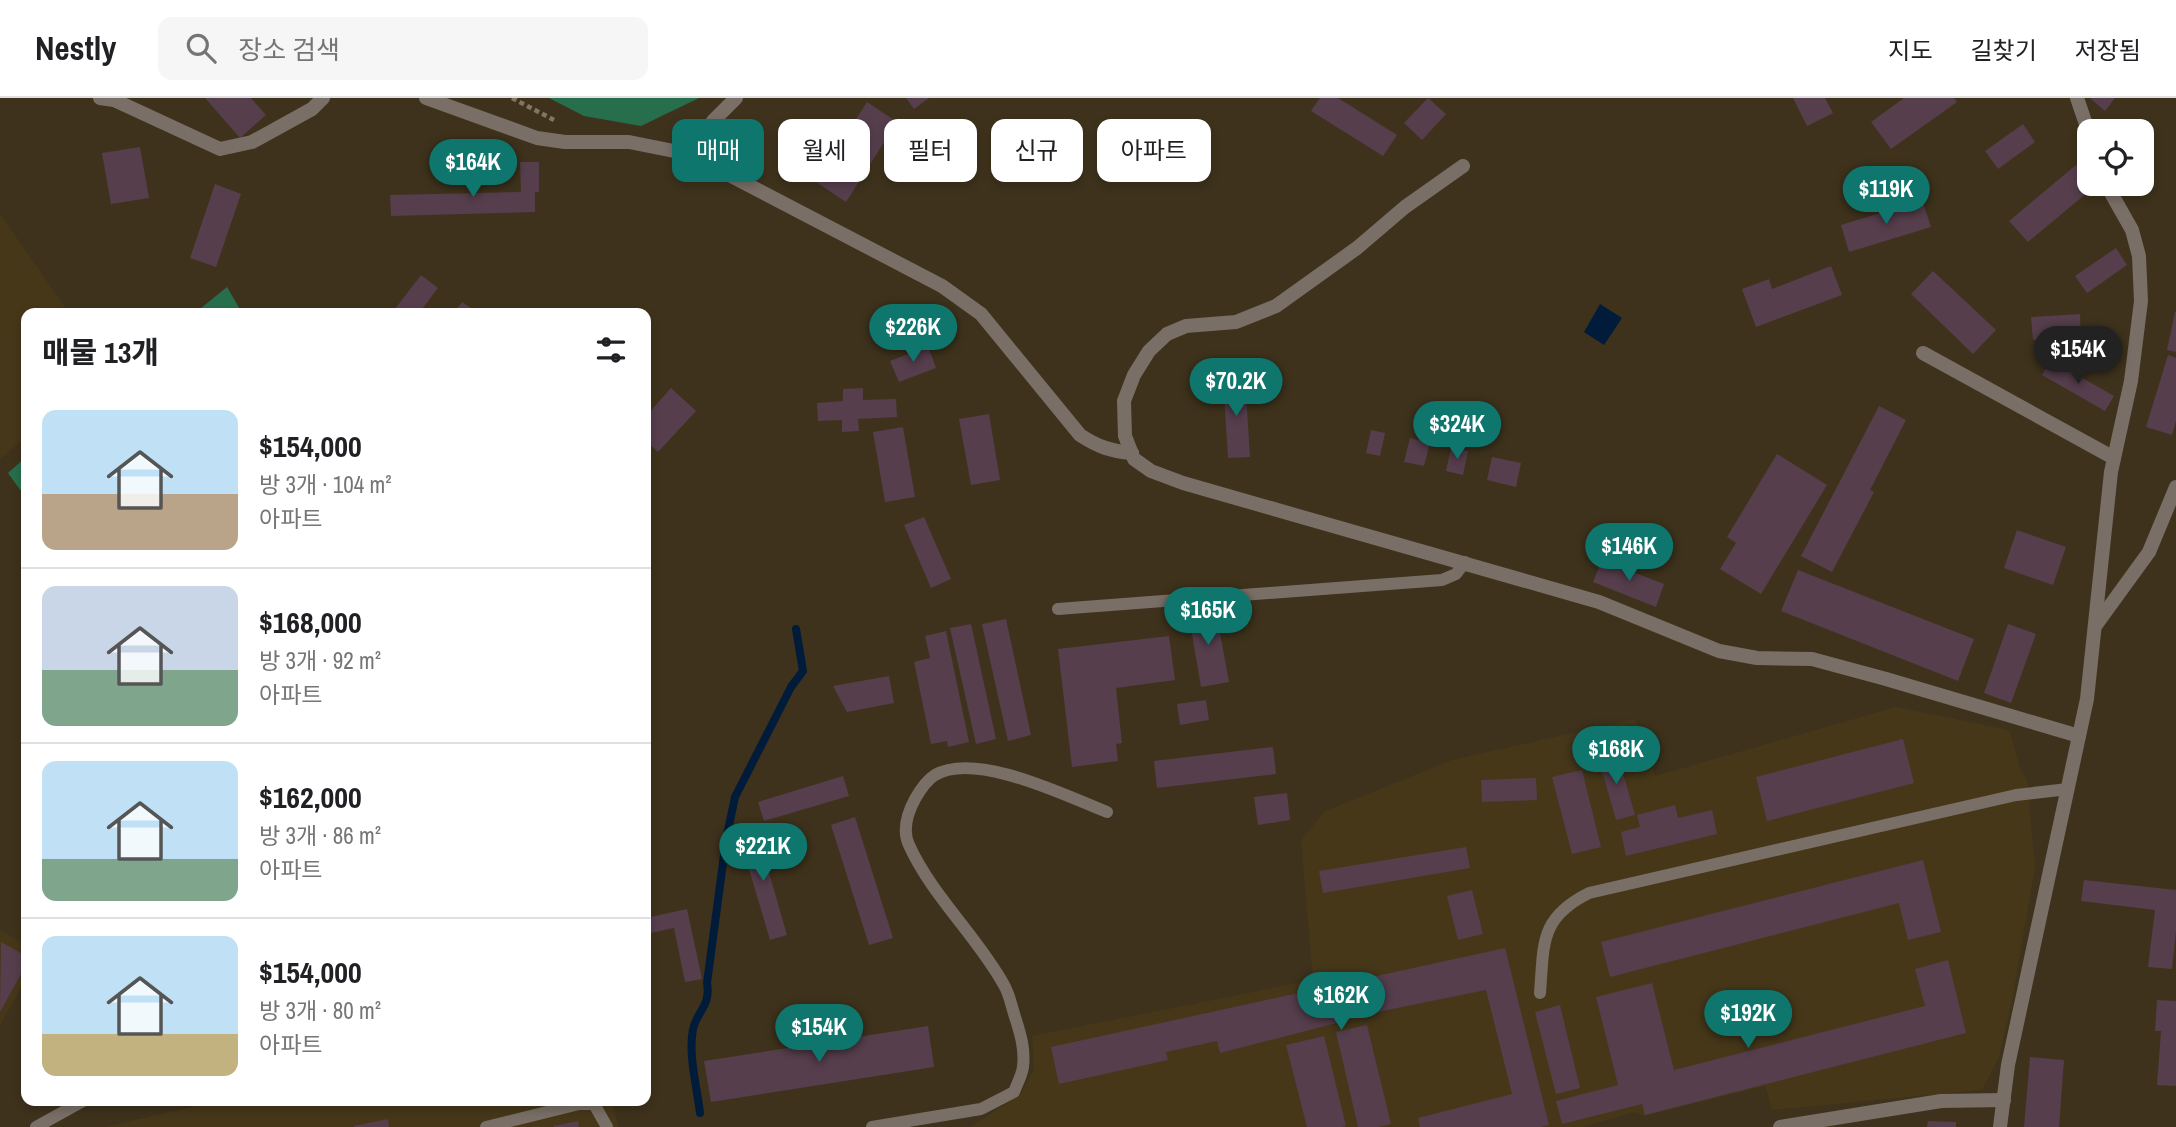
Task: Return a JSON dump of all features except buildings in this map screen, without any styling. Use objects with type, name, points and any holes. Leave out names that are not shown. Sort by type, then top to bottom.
[{"type":"street","points":[[100,98],[114,100],[220,149],[252,142],[312,109],[323,98]]},
{"type":"street","points":[[426,98],[537,138],[565,142],[629,142],[672,151]]},
{"type":"street","points":[[715,119],[736,98]]},
{"type":"street","points":[[2077,98],[2084,119]]},
{"type":"street","points":[[1463,166],[1405,207],[1357,248],[1276,306],[1236,322],[1186,326],[1167,334],[1149,351],[1134,375],[1124,401],[1125,436],[1134,459],[1151,471],[1184,484],[1599,601],[1719,651],[1757,658],[1812,659],[2079,736]]},
{"type":"street","points":[[742,182],[942,286],[981,314],[1080,435],[1096,446],[1132,453]]},
{"type":"street","points":[[2000,1127],[2008,1065],[2088,699],[2115,458],[2131,381],[2141,301],[2139,256],[2132,230],[2113,196]]},
{"type":"street","points":[[1923,354],[2115,458]]},
{"type":"street","points":[[2095,626],[2148,552],[2176,487]]},
{"type":"street","points":[[1780,1127],[1941,1101],[2004,1100]]},
{"type":"lane","points":[[1058,609],[1442,580],[1457,574],[1465,562]]},
{"type":"lane","points":[[872,1127],[981,1109],[1014,1092],[1023,1069],[1023,1042],[1005,987],[926,875],[907,842],[906,825],[920,790],[934,776],[947,771],[964,768],[986,769],[1107,812]]},
{"type":"lane","points":[[1540,993],[1545,937],[1557,915],[1570,903],[1588,893],[2016,795],[2068,789]]},
{"type":"lane","points":[[36,1127],[74,1106]]},
{"type":"lane","points":[[486,1127],[571,1106]]},
{"type":"lane","points":[[595,1106],[607,1127]]},
{"type":"shaded area","points":[[0,214],[66,308],[21,308],[21,441],[0,459]]},
{"type":"shaded area","points":[[1896,707],[2009,730],[2021,771],[2027,780],[2035,866],[2012,1001],[1999,1057],[1982,1090],[1772,1110],[1765,1086],[1644,1116],[1635,1112],[1582,1127],[970,1127],[1020,1095],[1034,1069],[1032,1036],[1313,980],[1301,840],[1325,811],[1452,760],[1635,719],[1655,776]]},
{"type":"shaded area","points":[[0,930],[21,942],[21,988],[0,1025]]},
{"type":"shaded area","points":[[197,1106],[613,1106],[618,1127],[105,1127]]},
{"type":"green space","points":[[549,98],[699,98],[641,126],[584,116]]},
{"type":"green space","points":[[227,287],[239,308],[201,308]]},
{"type":"green space","points":[[21,461],[21,491],[8,473]]},
{"type":"water","points":[[1600,304],[1622,318],[1604,345],[1584,332]]},
{"type":"waterway","points":[[700,1113],[692,1060],[692,1039],[695,1023],[707,997],[726,840],[735,797],[791,687],[803,671],[796,629]]}]
